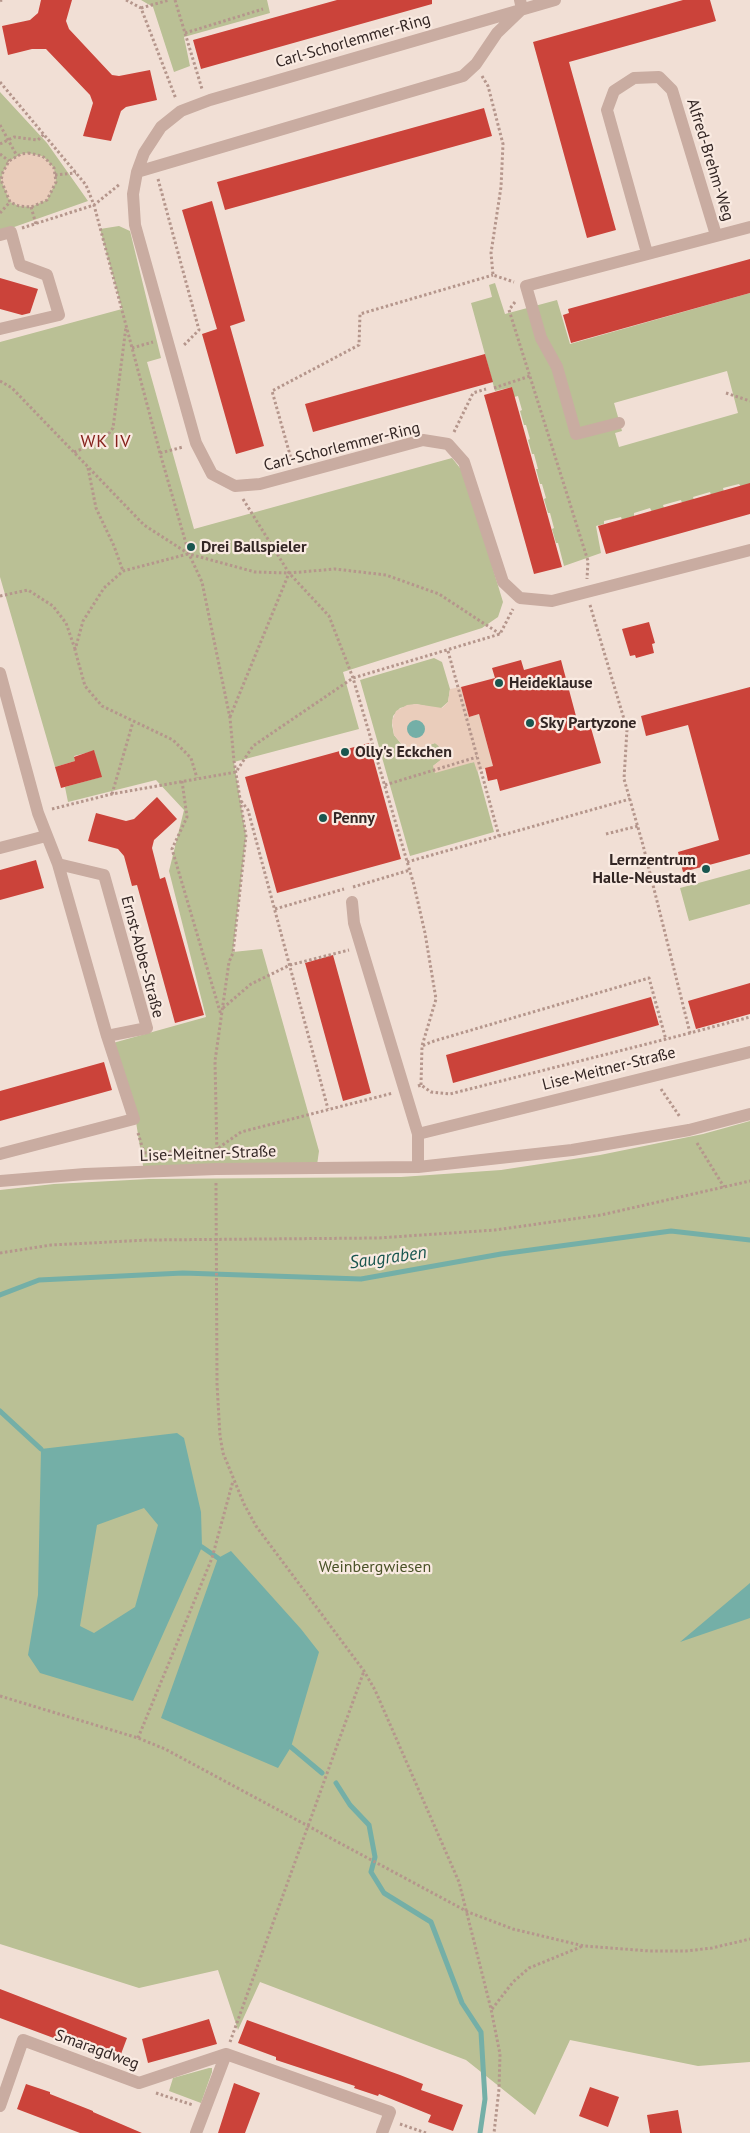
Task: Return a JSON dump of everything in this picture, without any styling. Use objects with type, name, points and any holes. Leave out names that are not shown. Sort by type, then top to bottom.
[{"type":"street","name":"Carl-Schorlemmer-Ring","points":[[448,444],[423,440],[260,484],[234,486],[212,474],[196,443],[136,225],[133,194],[137,172],[144,153],[162,127],[181,111],[521,5],[555,0]]},
{"type":"street","name":"Carl-Schorlemmer-Ring","points":[[137,172],[463,76],[476,64],[497,33],[521,5]]},
{"type":"street","name":"Alfred-Brehm-Weg","points":[[647,253],[607,110],[614,90],[634,78],[659,77],[672,90],[716,235]]},
{"type":"street","name":"Alfred-Brehm-Weg","points":[[526,286],[750,227]]},
{"type":"street","points":[[0,330],[59,315],[47,275],[20,265],[6,234]]},
{"type":"street","points":[[526,286],[541,338],[557,368],[576,434],[619,423]]},
{"type":"street","points":[[448,444],[464,462],[503,582],[520,598],[552,601],[750,550]]},
{"type":"street","points":[[0,673],[38,813],[58,864],[107,1036],[134,1119],[0,1154]]},
{"type":"street","points":[[0,848],[46,836]]},
{"type":"street","name":"Ernst-Abbe-Straße","points":[[58,864],[104,875],[147,1028],[107,1036]]},
{"type":"street","points":[[352,902],[354,922],[361,947],[418,1134],[418,1167]]},
{"type":"street","name":"Lise-Meitner-Straße","points":[[418,1134],[750,1052]]},
{"type":"street","name":"Lise-Meitner-Straße","points":[[0,1181],[85,1174],[216,1169],[418,1167],[572,1150],[689,1130],[750,1114]]},
{"type":"street","name":"Smaragdweg","points":[[0,2106],[23,2040],[139,2083],[226,2054]]},
{"type":"street","points":[[196,2133],[226,2054],[390,2112],[382,2133]]},
{"type":"path","points":[[126,0],[141,8],[181,111]]},
{"type":"path","points":[[141,8],[169,0]]},
{"type":"path","points":[[175,0],[206,102]]},
{"type":"path","points":[[185,33],[263,9]]},
{"type":"path","points":[[476,64],[488,86],[503,144],[501,187],[490,253],[492,275]]},
{"type":"path","points":[[0,82],[86,185],[94,205],[160,453],[189,554],[202,582],[230,718],[246,836],[233,953],[229,962],[216,1061],[216,1291],[219,1428],[223,1453],[233,1481],[256,1526],[364,1671],[375,1690],[459,1882],[468,1912],[497,2038],[500,2070],[494,2133]]},
{"type":"path","points":[[0,93],[7,90]]},
{"type":"path","points":[[0,125],[16,156]]},
{"type":"path","points":[[0,144],[14,137],[38,140],[44,134]]},
{"type":"path","points":[[28,153],[42,156],[50,163],[56,175],[54,187],[47,200],[31,207],[19,206],[10,202],[2,185],[1,177],[9,161],[16,156],[28,153]]},
{"type":"path","points":[[0,154],[9,161]]},
{"type":"path","points":[[155,166],[199,330],[172,357]]},
{"type":"path","points":[[6,234],[94,205],[137,172]]},
{"type":"path","points":[[56,175],[76,173]]},
{"type":"path","points":[[0,213],[10,202]]},
{"type":"path","points":[[31,207],[36,224]]},
{"type":"path","points":[[296,474],[272,391],[360,345],[360,314],[492,275],[526,286],[509,310],[588,561],[587,593],[627,729],[624,780],[638,826],[690,1034],[750,1017]]},
{"type":"path","points":[[74,452],[104,440],[113,428],[126,325]]},
{"type":"path","points":[[132,348],[167,338]]},
{"type":"path","points":[[494,388],[530,376]]},
{"type":"path","points":[[0,381],[12,388],[144,525],[189,554],[255,572],[289,573],[335,569],[386,575],[438,594],[500,634]]},
{"type":"path","points":[[448,444],[473,393],[486,389]]},
{"type":"path","points":[[726,393],[750,401]]},
{"type":"path","points":[[160,453],[196,443]]},
{"type":"path","points":[[88,467],[96,508],[114,546],[123,571]]},
{"type":"path","points":[[234,486],[289,573],[329,616],[354,678],[407,862],[425,933],[436,999],[422,1046],[421,1085]]},
{"type":"path","points":[[75,650],[83,621],[104,588],[123,571],[189,554]]},
{"type":"path","points":[[230,718],[289,573]]},
{"type":"path","points":[[0,596],[28,590],[53,606],[66,623],[85,686],[102,706],[173,740],[191,758],[197,778]]},
{"type":"path","points":[[38,813],[112,794],[236,772],[253,746],[354,678],[500,634],[520,598]]},
{"type":"path","points":[[448,651],[499,836]]},
{"type":"path","points":[[112,794],[133,722]]},
{"type":"path","points":[[385,785],[477,757]]},
{"type":"path","points":[[182,781],[187,817],[172,849],[221,1018]]},
{"type":"path","points":[[407,862],[630,799]]},
{"type":"path","points":[[241,800],[248,810],[328,1110]]},
{"type":"path","points":[[606,834],[638,826]]},
{"type":"path","points":[[223,1009],[251,984],[290,965],[361,947]]},
{"type":"path","points":[[422,1046],[649,978],[666,1040]]},
{"type":"path","points":[[651,1075],[689,1130],[724,1187]]},
{"type":"path","points":[[130,1120],[137,1126],[149,1172]]},
{"type":"path","points":[[0,1253],[51,1245],[216,1238],[378,1238],[495,1230],[601,1214],[750,1181]]},
{"type":"path","points":[[138,1738],[212,1558],[233,1481]]},
{"type":"path","points":[[226,2054],[364,1671]]},
{"type":"path","points":[[0,1696],[138,1738],[165,1749],[468,1912],[513,1929],[584,1946],[619,1949],[686,1951],[712,1948],[750,1939]]},
{"type":"path","points":[[491,2009],[513,1982],[529,1968],[584,1946]]},
{"type":"path","points":[[162,2076],[156,2093],[193,2105],[202,2118]]},
{"type":"path","points":[[387,2119],[426,2133]]},
{"type":"green space","points":[[141,0],[267,0],[270,13],[184,37],[190,66],[174,72],[153,7]]},
{"type":"green space","points":[[0,92],[47,143],[88,201],[0,232]]},
{"type":"green space","points":[[119,226],[130,231],[161,358],[147,362],[194,529],[452,458],[464,473],[503,602],[498,617],[482,628],[343,672],[359,729],[234,762],[246,836],[233,952],[262,949],[319,1151],[317,1165],[144,1172],[136,1122],[113,1043],[206,1017],[169,871],[184,810],[156,780],[68,802],[65,787],[101,777],[94,751],[74,756],[75,761],[55,767],[0,577],[0,342],[122,309],[100,229]]},
{"type":"green space","points":[[495,283],[505,314],[557,300],[570,344],[750,293],[750,484],[741,487],[739,484],[723,488],[724,492],[711,495],[710,492],[693,497],[694,500],[682,503],[681,500],[663,505],[664,508],[652,512],[650,508],[634,513],[634,516],[622,520],[621,517],[604,521],[604,524],[596,526],[601,553],[564,566],[552,529],[554,528],[544,499],[546,498],[542,484],[540,484],[534,454],[532,454],[528,440],[530,439],[520,411],[522,410],[518,396],[514,397],[512,387],[495,391],[471,303],[492,297],[489,285]],"holes":[[[727,371],[738,413],[619,447],[615,433],[622,431],[614,403]]]},
{"type":"green space","points":[[434,658],[442,662],[450,689],[448,702],[440,709],[416,704],[400,708],[393,716],[394,735],[407,749],[418,749],[435,743],[438,745],[444,754],[441,760],[433,766],[475,762],[494,832],[410,856],[360,680]]},
{"type":"green space","points":[[750,869],[750,904],[689,921],[680,888]]},
{"type":"green space","name":"Weinbergwiesen","points":[[750,1121],[750,2062],[698,2066],[570,2040],[535,2115],[466,2060],[260,1982],[238,2030],[218,1970],[139,1988],[0,1944],[0,1190],[54,1184],[149,1179],[401,1177],[501,1170],[600,1155],[703,1134]]},
{"type":"green space","points":[[212,2068],[212,2072],[201,2103],[169,2091],[173,2078]]},
{"type":"shaded area","points":[[28,153],[42,156],[46,159],[54,168],[56,182],[47,200],[31,207],[19,206],[10,202],[1,180],[9,161],[21,154]]},
{"type":"shaded area","points":[[461,687],[469,717],[479,714],[493,766],[477,771],[474,762],[435,773],[433,766],[443,758],[443,750],[435,743],[418,749],[403,746],[394,735],[392,721],[396,711],[407,705],[416,704],[442,708],[448,702],[450,689]]},
{"type":"water","points":[[412,720],[420,720],[425,725],[423,736],[412,738],[407,733],[407,725]]},
{"type":"water","points":[[177,1433],[184,1438],[201,1512],[202,1547],[133,1701],[40,1673],[28,1655],[38,1595],[41,1449]],"holes":[[[144,1508],[158,1525],[135,1607],[94,1633],[80,1626],[97,1525]]]},
{"type":"water","points":[[231,1551],[301,1629],[319,1652],[291,1747],[278,1768],[161,1718],[218,1558]]},
{"type":"water","points":[[750,1583],[750,1618],[680,1642]]},
{"type":"building","points":[[41,0],[72,0],[66,21],[69,29],[112,75],[119,76],[150,70],[157,100],[126,107],[121,111],[111,141],[83,136],[93,103],[90,95],[46,49],[32,49],[8,55],[2,26],[30,20],[38,13]]},
{"type":"building","points":[[337,0],[432,0],[432,4],[201,69],[193,40]]},
{"type":"building","points":[[683,0],[710,0],[716,21],[569,62],[616,230],[587,238],[533,42]]},
{"type":"building","points":[[484,108],[492,136],[225,210],[217,182]]},
{"type":"building","points":[[212,201],[245,321],[230,326],[264,446],[236,454],[202,334],[217,329],[182,210]]},
{"type":"building","points":[[750,259],[750,293],[571,343],[563,315],[569,313],[568,309]]},
{"type":"building","points":[[0,278],[38,289],[30,313],[22,315],[0,309]]},
{"type":"building","points":[[485,354],[493,382],[313,432],[305,404]]},
{"type":"building","points":[[512,387],[562,567],[534,574],[484,395]]},
{"type":"building","points":[[750,483],[750,514],[606,554],[598,526]]},
{"type":"building","points":[[649,622],[655,643],[652,644],[654,653],[636,658],[635,655],[630,656],[622,629]]},
{"type":"building","name":"Sky Partyzone","points":[[521,660],[524,670],[561,660],[580,731],[591,728],[601,763],[500,791],[497,779],[488,781],[485,768],[493,766],[479,714],[469,717],[461,687],[495,678],[492,668]]},
{"type":"building","points":[[750,687],[750,854],[683,872],[678,852],[719,840],[688,725],[646,736],[641,716]]},
{"type":"building","name":"Penny","points":[[369,743],[401,859],[277,893],[245,777]]},
{"type":"building","points":[[94,750],[102,777],[61,788],[55,767],[75,761],[74,757]]},
{"type":"building","points":[[157,797],[177,819],[154,840],[152,848],[160,879],[165,877],[204,1015],[175,1023],[137,885],[132,886],[124,856],[118,849],[88,841],[96,813],[126,821],[134,819]]},
{"type":"building","points":[[36,860],[44,888],[0,900],[0,870]]},
{"type":"building","points":[[333,955],[371,1093],[343,1101],[305,963]]},
{"type":"building","points":[[750,983],[750,1014],[696,1029],[688,1001]]},
{"type":"building","points":[[651,997],[659,1025],[453,1083],[446,1055]]},
{"type":"building","points":[[104,1062],[112,1090],[0,1121],[0,1091]]},
{"type":"building","points":[[0,1989],[127,2038],[118,2062],[0,2018]]},
{"type":"building","points":[[209,2019],[217,2044],[148,2063],[142,2039]]},
{"type":"building","points":[[247,2020],[423,2084],[421,2090],[463,2105],[453,2131],[428,2122],[431,2115],[379,2094],[378,2096],[354,2088],[355,2086],[276,2060],[276,2057],[238,2043]]},
{"type":"building","points":[[234,2083],[260,2093],[245,2133],[218,2133]]},
{"type":"building","points":[[26,2084],[50,2092],[50,2094],[142,2133],[80,2133],[17,2109]]},
{"type":"building","points":[[590,2087],[619,2097],[608,2127],[579,2116]]},
{"type":"building","points":[[678,2110],[682,2133],[650,2133],[647,2115]]},
{"type":"waterway","name":"Saugraben","points":[[0,1295],[39,1280],[183,1273],[361,1279],[501,1254],[671,1231],[750,1240]]},
{"type":"waterway","points":[[0,1411],[41,1449]]},
{"type":"waterway","points":[[202,1547],[218,1558]]},
{"type":"waterway","points":[[291,1747],[322,1773]]},
{"type":"waterway","points":[[336,1783],[350,1805],[369,1825],[375,1857],[371,1872],[384,1893],[431,1922],[462,2003],[481,2032],[485,2099],[480,2133]]},
{"type":"place","name":"Drei Ballspieler","points":[[191,547]]},
{"type":"place","name":"Heideklause","points":[[499,683]]},
{"type":"place","name":"Sky Partyzone","points":[[530,723]]},
{"type":"place","name":"Olly's Eckchen","points":[[345,752]]},
{"type":"place","name":"Penny","points":[[323,818]]},
{"type":"place","name":"Lernzentrum Halle-Neustadt","points":[[706,869]]},
{"type":"district","name":"WK IV","points":[[106,442]]}]
